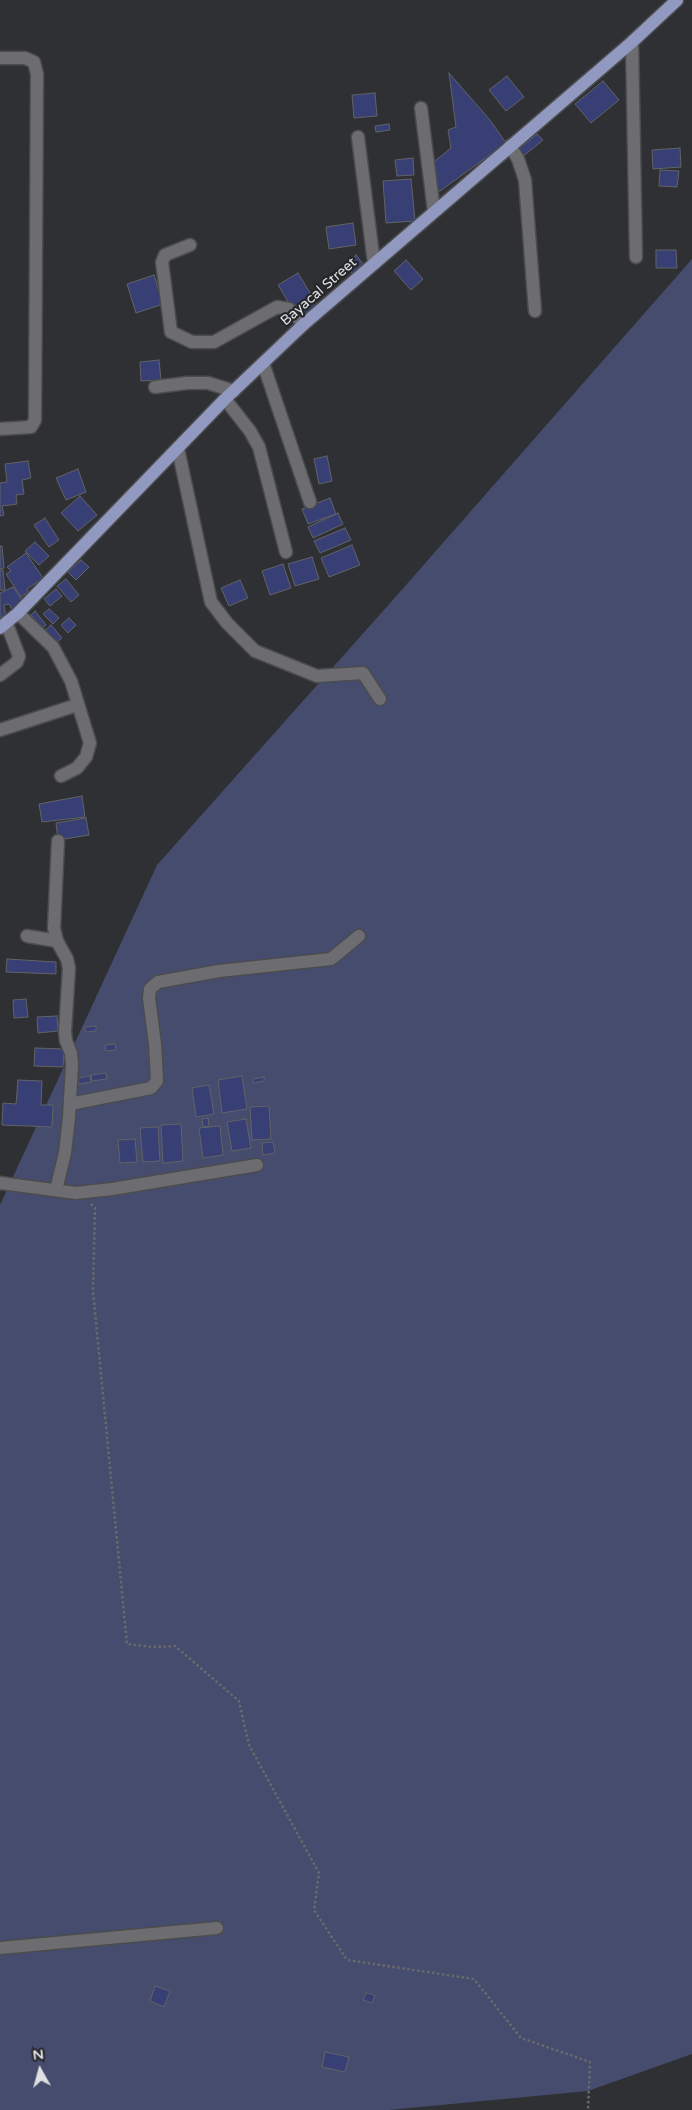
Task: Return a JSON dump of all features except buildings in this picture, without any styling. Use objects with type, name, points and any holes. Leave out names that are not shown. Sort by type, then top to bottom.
[{"type":"main road","name":"Bayacal Street","points":[[3,625],[18,613],[178,450],[229,395],[304,324],[632,42],[677,0]]},
{"type":"street","points":[[632,42],[636,257]]},
{"type":"street","points":[[0,58],[25,58],[34,62],[37,74],[35,420],[31,427],[0,429]]},
{"type":"street","points":[[421,108],[434,211]]},
{"type":"street","points":[[358,137],[374,263]]},
{"type":"street","points":[[510,146],[518,159],[525,180],[535,311]]},
{"type":"street","points":[[190,245],[165,255],[162,262],[172,332],[192,342],[214,342],[277,307],[289,309],[304,324]]},
{"type":"street","points":[[263,363],[310,502]]},
{"type":"street","points":[[155,387],[187,383],[208,383],[229,395],[259,447],[286,552]]},
{"type":"street","points":[[178,450],[211,602],[227,622],[255,651],[317,676],[363,673],[380,700]]},
{"type":"street","points":[[18,613],[53,647],[71,681],[90,743],[86,757],[77,768],[61,776]]},
{"type":"street","points":[[0,675],[17,662],[19,656],[3,625]]},
{"type":"street","points":[[0,730],[77,704]]},
{"type":"street","points":[[56,1190],[65,1153],[70,1104],[72,1053],[66,1041],[65,1020],[69,968],[67,959],[57,941],[54,928],[58,841]]},
{"type":"street","points":[[27,936],[57,941]]},
{"type":"street","points":[[70,1104],[151,1088],[156,1081],[155,1044],[149,998],[150,989],[158,982],[219,971],[331,958],[359,936]]},
{"type":"street","points":[[0,1183],[76,1193],[112,1189],[257,1165]]},
{"type":"street","points":[[0,1948],[217,1928]]},
{"type":"path","points":[[76,1193],[96,1208],[93,1291],[126,1644],[153,1647],[175,1646],[239,1701],[249,1745],[319,1873],[314,1910],[347,1960],[474,1979],[521,2038],[590,2062],[588,2110]]},
{"type":"shaded area","points":[[692,259],[692,2054],[588,2091],[389,2110],[0,2110],[0,1205],[157,865]]}]
